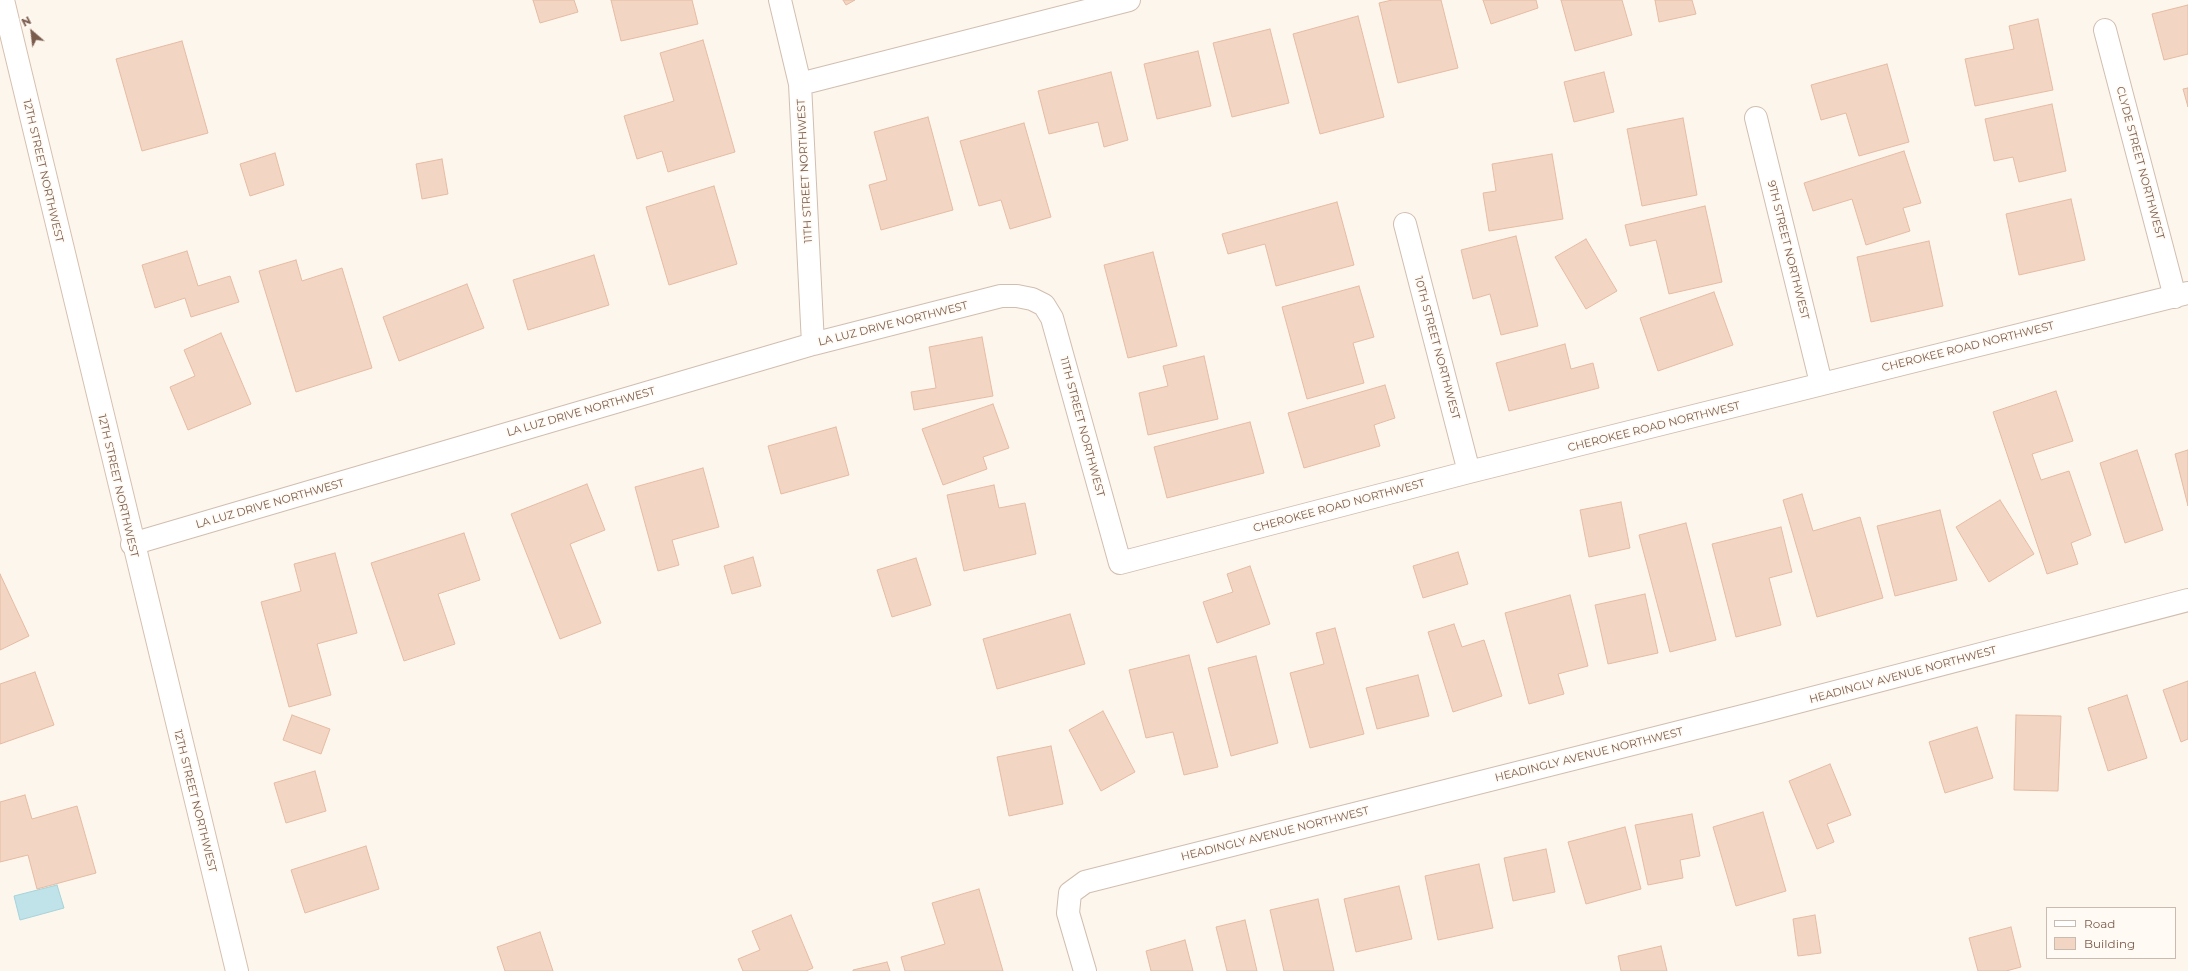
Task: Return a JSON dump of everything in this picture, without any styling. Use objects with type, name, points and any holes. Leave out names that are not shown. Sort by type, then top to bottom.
[{"type":"street","name":"12TH STREET NORTHWEST","points":[[3,0],[132,544],[237,971]]},
{"type":"street","name":"11TH STREET NORTHWEST","points":[[780,0],[800,84],[813,344]]},
{"type":"street","points":[[800,84],[1129,0]]},
{"type":"street","name":"CLYDE STREET NORTHWEST","points":[[2104,30],[2181,295]]},
{"type":"street","name":"9TH STREET NORTHWEST","points":[[1756,118],[1821,383]]},
{"type":"street","name":"10TH STREET NORTHWEST","points":[[1405,224],[1469,472]]},
{"type":"street","name":"CHEROKEE ROAD NORTHWEST","points":[[1120,563],[1469,472],[1750,403],[1821,383],[2181,295]]},
{"type":"street","name":"LA LUZ DRIVE NORTHWEST","points":[[132,544],[813,344],[1001,296],[1017,296],[1032,299]]},
{"type":"street","name":"11TH STREET NORTHWEST","points":[[1032,299],[1044,305],[1052,318],[1120,563]]},
{"type":"street","name":"HEADINGLY AVENUE NORTHWEST","points":[[1085,971],[1068,913],[1070,893],[1086,882],[1759,712],[2188,600]]},
{"type":"water","points":[[57,885],[64,908],[20,920],[14,896]]},
{"type":"building","points":[[533,0],[574,0],[578,12],[540,23]]},
{"type":"building","points":[[611,0],[692,0],[698,24],[621,41]]},
{"type":"building","points":[[843,0],[855,0],[846,5]]},
{"type":"building","points":[[1392,0],[1441,0],[1458,68],[1398,83],[1379,3]]},
{"type":"building","points":[[1483,0],[1536,0],[1538,8],[1491,24]]},
{"type":"building","points":[[1561,0],[1622,0],[1632,35],[1575,51]]},
{"type":"building","points":[[1655,0],[1692,0],[1696,14],[1659,22]]},
{"type":"building","points":[[2188,5],[2188,54],[2164,60],[2152,14]]},
{"type":"building","points":[[1358,16],[1384,117],[1320,134],[1293,34]]},
{"type":"building","points":[[2038,19],[2053,90],[1975,106],[1965,59],[2014,49],[2009,26]]},
{"type":"building","points":[[1270,29],[1289,103],[1232,117],[1213,43]]},
{"type":"building","points":[[703,40],[735,152],[668,172],[662,151],[637,159],[624,116],[674,101],[660,53]]},
{"type":"building","points":[[182,41],[208,133],[142,151],[116,59]]},
{"type":"building","points":[[1198,51],[1211,106],[1157,119],[1144,64]]},
{"type":"building","points":[[1887,64],[1909,142],[1859,156],[1846,113],[1821,120],[1811,85]]},
{"type":"building","points":[[1111,72],[1128,140],[1104,147],[1098,122],[1049,134],[1038,91]]},
{"type":"building","points":[[1604,72],[1614,112],[1574,122],[1564,82]]},
{"type":"building","points":[[2188,88],[2188,107],[2183,89]]},
{"type":"building","points":[[2052,104],[2066,171],[2019,182],[2013,157],[1994,161],[1985,119]]},
{"type":"building","points":[[928,117],[953,210],[881,230],[869,185],[887,180],[874,132]]},
{"type":"building","points":[[1683,118],[1697,195],[1642,206],[1627,129]]},
{"type":"building","points":[[1024,123],[1051,217],[1010,229],[1001,200],[979,206],[960,141]]},
{"type":"building","points":[[1904,151],[1921,203],[1903,208],[1910,231],[1866,245],[1852,199],[1813,211],[1804,183]]},
{"type":"building","points":[[275,153],[284,185],[250,196],[240,164]]},
{"type":"building","points":[[1552,154],[1563,219],[1489,231],[1483,193],[1496,191],[1492,164]]},
{"type":"building","points":[[442,159],[448,194],[422,199],[416,164]]},
{"type":"building","points":[[714,186],[737,264],[669,285],[646,207]]},
{"type":"building","points":[[2071,199],[2085,260],[2019,275],[2006,214]]},
{"type":"building","points":[[1337,202],[1354,265],[1276,286],[1265,244],[1228,254],[1222,234]]},
{"type":"building","points":[[1705,206],[1722,282],[1669,294],[1656,240],[1630,246],[1625,225]]},
{"type":"building","points":[[1516,236],[1538,326],[1501,335],[1490,294],[1473,299],[1461,250]]},
{"type":"building","points":[[1586,239],[1617,291],[1586,309],[1555,257]]},
{"type":"building","points":[[1929,241],[1943,306],[1871,322],[1857,257]]},
{"type":"building","points":[[187,251],[198,286],[230,276],[239,302],[191,317],[185,298],[155,308],[142,265]]},
{"type":"building","points":[[1153,252],[1177,346],[1128,358],[1104,265]]},
{"type":"building","points":[[594,255],[609,305],[528,330],[513,280]]},
{"type":"building","points":[[296,260],[302,281],[342,268],[372,368],[296,392],[259,271]]},
{"type":"building","points":[[467,284],[484,328],[399,361],[383,317]]},
{"type":"building","points":[[1359,286],[1374,337],[1353,343],[1364,383],[1307,399],[1282,307]]},
{"type":"building","points":[[1714,292],[1733,345],[1658,371],[1640,318]]},
{"type":"building","points":[[221,333],[251,404],[188,430],[170,387],[195,376],[184,350]]},
{"type":"building","points":[[982,337],[993,396],[914,410],[911,392],[936,388],[929,347]]},
{"type":"building","points":[[1565,344],[1571,369],[1593,363],[1599,388],[1509,411],[1496,363]]},
{"type":"building","points":[[1204,356],[1218,419],[1148,435],[1139,393],[1168,386],[1163,366]]},
{"type":"building","points":[[1385,385],[1395,418],[1374,425],[1380,446],[1304,468],[1288,413]]},
{"type":"building","points":[[2056,391],[2073,441],[2032,454],[2041,480],[2069,471],[2091,535],[2071,543],[2078,564],[2047,574],[1993,412]]},
{"type":"building","points":[[993,404],[1009,448],[983,457],[987,469],[943,485],[922,429]]},
{"type":"building","points":[[1250,422],[1264,473],[1167,498],[1154,447]]},
{"type":"building","points":[[836,427],[849,475],[781,494],[768,446]]},
{"type":"building","points":[[2137,450],[2163,530],[2125,543],[2100,463]]},
{"type":"building","points":[[2188,450],[2188,506],[2175,454]]},
{"type":"building","points":[[703,468],[719,527],[672,540],[679,565],[658,571],[635,487]]},
{"type":"building","points":[[587,484],[605,530],[570,544],[601,623],[560,639],[511,514]]},
{"type":"building","points":[[994,485],[999,508],[1025,503],[1036,554],[964,571],[947,495]]},
{"type":"building","points":[[1802,494],[1813,531],[1860,517],[1883,598],[1817,617],[1783,500]]},
{"type":"building","points":[[2000,500],[2034,554],[1989,582],[1956,527]]},
{"type":"building","points":[[1621,502],[1630,548],[1589,557],[1580,510]]},
{"type":"building","points":[[1940,510],[1957,580],[1895,596],[1877,526]]},
{"type":"building","points":[[1686,523],[1716,640],[1670,652],[1639,535]]},
{"type":"building","points":[[1781,527],[1792,572],[1769,578],[1781,625],[1736,637],[1712,544]]},
{"type":"building","points":[[464,533],[480,580],[438,594],[455,644],[404,661],[371,563]]},
{"type":"building","points":[[1458,552],[1468,584],[1423,598],[1413,566]]},
{"type":"building","points":[[335,553],[357,633],[317,644],[331,695],[289,707],[261,602],[301,591],[294,564]]},
{"type":"building","points":[[753,557],[761,586],[732,594],[724,566]]},
{"type":"building","points":[[916,558],[931,605],[892,617],[877,570]]},
{"type":"building","points":[[1250,566],[1270,624],[1217,643],[1203,602],[1233,592],[1227,574]]},
{"type":"building","points":[[0,574],[29,636],[0,650]]},
{"type":"building","points":[[1645,594],[1658,653],[1608,664],[1595,605]]},
{"type":"building","points":[[1570,595],[1588,666],[1558,674],[1564,694],[1529,704],[1505,613]]},
{"type":"building","points":[[1070,614],[1085,664],[997,689],[983,639]]},
{"type":"building","points":[[1454,624],[1462,647],[1484,640],[1502,696],[1453,712],[1428,632]]},
{"type":"building","points":[[1335,628],[1364,734],[1310,748],[1290,673],[1324,664],[1316,633]]},
{"type":"building","points":[[1189,655],[1218,767],[1184,775],[1173,732],[1146,738],[1129,670]]},
{"type":"building","points":[[1256,656],[1278,743],[1231,756],[1208,668]]},
{"type":"building","points":[[35,672],[54,725],[0,744],[0,684]]},
{"type":"building","points":[[1418,675],[1429,716],[1377,729],[1366,688]]},
{"type":"building","points":[[2188,681],[2188,739],[2181,742],[2163,690]]},
{"type":"building","points":[[2127,695],[2147,758],[2108,771],[2088,708]]},
{"type":"building","points":[[1103,711],[1135,772],[1101,791],[1069,730]]},
{"type":"building","points":[[292,715],[330,729],[321,754],[283,740]]},
{"type":"building","points":[[2016,715],[2061,716],[2058,791],[2014,790]]},
{"type":"building","points":[[1977,727],[1993,778],[1945,793],[1929,742]]},
{"type":"building","points":[[1051,746],[1063,804],[1009,816],[997,757]]},
{"type":"building","points":[[1830,764],[1851,815],[1827,824],[1834,842],[1817,849],[1789,781]]},
{"type":"building","points":[[315,771],[326,811],[286,823],[274,783]]},
{"type":"building","points":[[25,795],[32,819],[77,806],[96,873],[37,889],[28,855],[0,862],[0,802]]},
{"type":"building","points":[[1763,812],[1786,891],[1736,906],[1713,827]]},
{"type":"building","points":[[1692,814],[1700,856],[1680,860],[1683,878],[1648,885],[1635,825]]},
{"type":"building","points":[[1625,827],[1641,889],[1586,904],[1568,842]]},
{"type":"building","points":[[366,846],[379,889],[305,913],[291,870]]},
{"type":"building","points":[[1546,849],[1555,892],[1513,901],[1504,858]]},
{"type":"building","points":[[1479,864],[1493,928],[1438,940],[1425,876]]},
{"type":"building","points":[[1399,886],[1412,939],[1356,952],[1344,899]]},
{"type":"building","points":[[979,889],[1003,971],[905,971],[901,957],[945,944],[932,903]]},
{"type":"building","points":[[1318,899],[1334,971],[1284,971],[1270,910]]},
{"type":"building","points":[[791,915],[813,968],[806,971],[743,971],[738,959],[760,950],[752,931]]},
{"type":"building","points":[[1815,915],[1821,953],[1798,956],[1793,919]]},
{"type":"building","points":[[1245,920],[1257,971],[1227,971],[1216,927]]},
{"type":"building","points":[[2011,927],[2021,967],[2006,971],[1978,971],[1969,938]]},
{"type":"building","points":[[540,932],[553,971],[505,971],[497,947]]},
{"type":"building","points":[[1185,940],[1193,971],[1151,971],[1146,951]]},
{"type":"building","points":[[1661,946],[1667,971],[1621,971],[1618,956]]},
{"type":"building","points":[[887,962],[890,971],[853,971],[853,970]]}]
